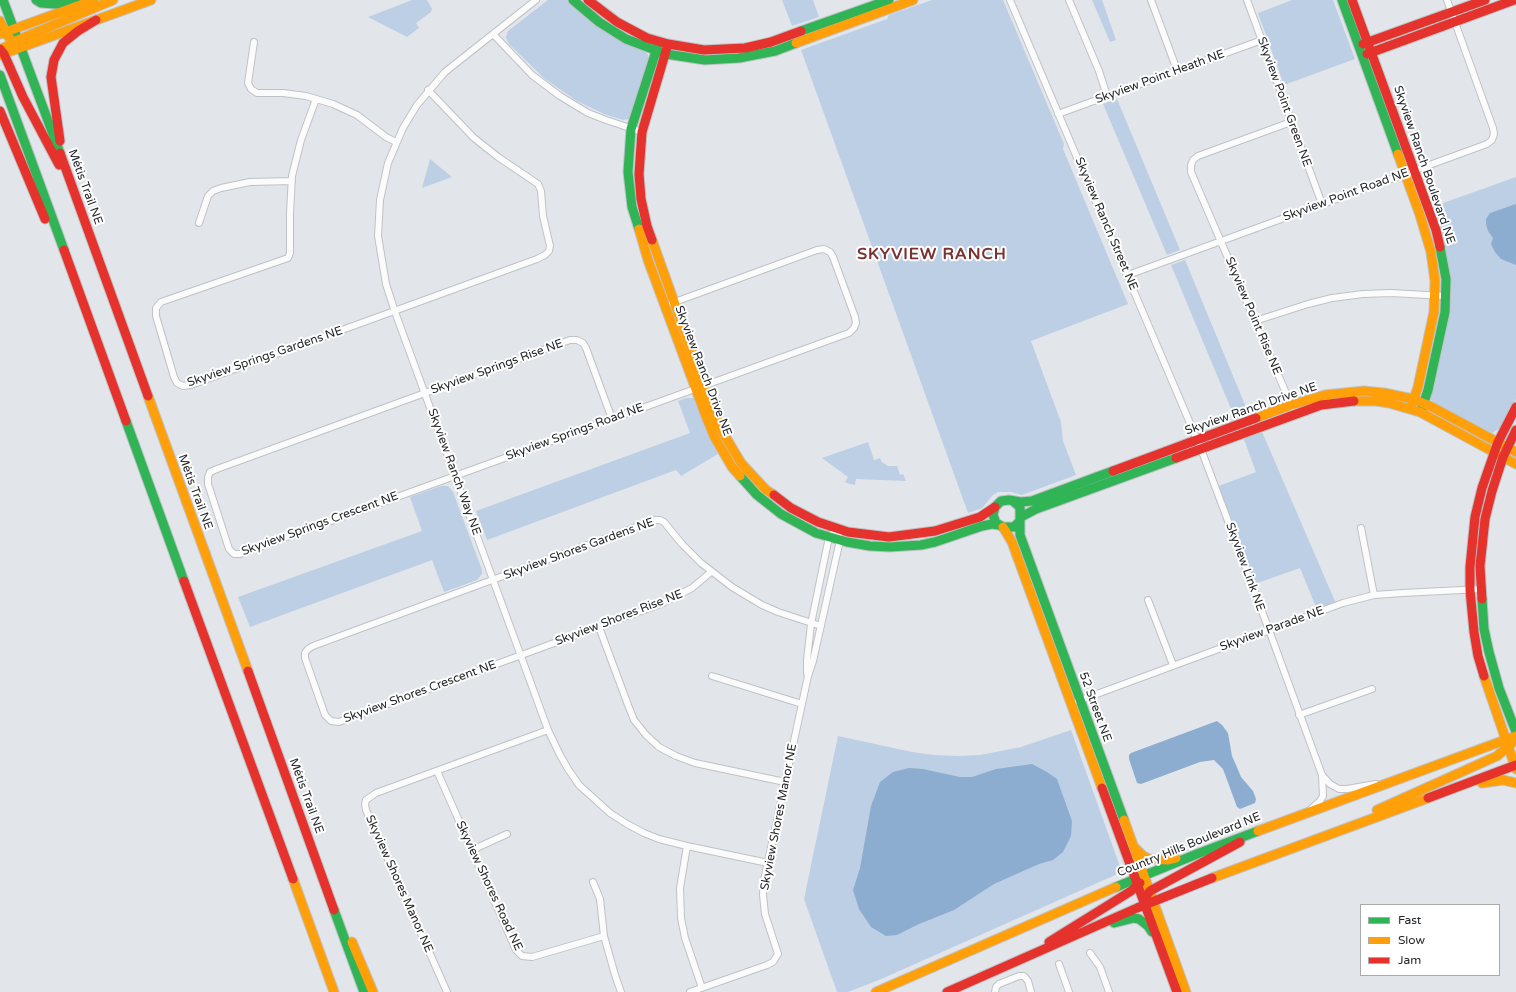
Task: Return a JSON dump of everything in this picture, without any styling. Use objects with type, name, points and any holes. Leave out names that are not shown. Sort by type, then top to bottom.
[{"type":"street","name":"Métis Trail NE","points":[[3,0],[10,37],[61,155],[364,992]]},
{"type":"street","points":[[36,0],[41,3],[68,4],[81,0]]},
{"type":"street","points":[[78,203],[1,52],[10,37],[94,0]]},
{"type":"street","points":[[10,37],[113,0]]},
{"type":"street","points":[[10,37],[96,20],[151,0]]},
{"type":"street","name":"Skyview Ranch Way NE","points":[[536,0],[445,72],[428,90],[409,116],[396,142],[388,163],[380,200],[378,236],[386,284],[548,730],[560,755],[580,785],[610,813],[644,833],[659,839],[686,846],[768,863]]},
{"type":"street","points":[[573,0],[612,31],[661,53],[705,60],[739,58],[774,51],[913,0]]},
{"type":"street","points":[[588,0],[603,12],[632,30],[664,43],[704,50],[745,48],[792,36],[889,0]]},
{"type":"street","name":"Skyview Ranch Street NE","points":[[1010,0],[1201,449]]},
{"type":"street","points":[[1069,0],[1099,71],[1107,96]]},
{"type":"street","points":[[1151,0],[1176,70]]},
{"type":"street","name":"Skyview Point Green NE","points":[[1247,0],[1322,204]]},
{"type":"street","name":"Skyview Ranch Boulevard NE","points":[[1342,0],[1432,252],[1435,281],[1434,312],[1414,399],[1410,408]]},
{"type":"street","name":"Skyview Ranch Boulevard NE","points":[[1352,0],[1436,230],[1446,279],[1445,312],[1441,334],[1428,390],[1422,407]]},
{"type":"street","name":"Skyview Point Road NE","points":[[1128,275],[1487,144],[1492,140],[1494,134],[1493,128],[1447,0]]},
{"type":"street","points":[[1358,46],[1485,0]]},
{"type":"street","points":[[1362,55],[1514,0]]},
{"type":"street","points":[[61,155],[58,122],[51,78],[54,60],[63,43],[78,31],[96,20]]},
{"type":"street","points":[[0,21],[10,37]]},
{"type":"street","points":[[493,34],[532,75],[560,96],[588,112],[606,120],[642,132]]},
{"type":"street","name":"Skyview Point Heath NE","points":[[1058,114],[1262,40]]},
{"type":"street","points":[[254,42],[248,83],[251,90],[257,93],[283,93],[316,99],[344,108],[396,142]]},
{"type":"street","name":"Skyview Ranch Drive NE","points":[[664,43],[642,132],[639,174],[643,212],[674,302],[714,436],[732,468],[747,486],[768,505],[793,522],[840,540],[870,546],[904,546],[935,542],[986,525],[1001,526]]},
{"type":"street","name":"Skyview Ranch Drive NE","points":[[661,53],[631,129],[628,172],[632,207],[640,238],[665,306],[700,387],[733,451],[753,477],[772,495],[791,508],[818,522],[837,529],[868,535],[889,537],[919,534],[980,517],[995,507]]},
{"type":"street","points":[[0,75],[80,299],[334,992]]},
{"type":"street","points":[[395,312],[537,259],[549,251],[550,246],[543,216],[541,191],[538,184],[498,157],[474,138],[428,90]]},
{"type":"street","name":"Skyview Springs Gardens NE","points":[[316,99],[301,140],[292,181],[290,253],[288,258],[161,302],[156,308],[156,316],[174,377],[177,383],[183,386],[191,385],[395,312]]},
{"type":"street","points":[[0,111],[69,281],[80,299]]},
{"type":"street","name":"Skyview Point Rise NE","points":[[1291,122],[1198,156],[1193,160],[1191,172],[1293,410]]},
{"type":"street","points":[[199,223],[208,196],[213,191],[250,182],[292,181]]},
{"type":"street","name":"Skyview Springs Road NE","points":[[455,476],[849,332],[854,328],[855,317],[833,257],[830,252],[824,249],[817,250],[674,302]]},
{"type":"street","points":[[1255,321],[1332,298],[1363,294],[1391,293],[1445,296]]},
{"type":"street","points":[[665,306],[674,302]]},
{"type":"street","name":"Skyview Springs Rise NE","points":[[425,394],[570,340],[577,340],[583,343],[586,348],[612,419]]},
{"type":"street","name":"Skyview Ranch Drive NE","points":[[1020,519],[1036,509],[1201,449],[1325,395],[1364,391],[1414,399],[1422,407],[1516,464]]},
{"type":"street","name":"Skyview Springs Crescent NE","points":[[425,394],[210,472],[208,484],[229,549],[234,554],[240,554],[455,476]]},
{"type":"street","name":"Skyview Ranch Drive NE","points":[[1013,501],[1032,501],[1197,440],[1293,410],[1349,401],[1376,401],[1410,408],[1422,407],[1498,442],[1516,452]]},
{"type":"street","points":[[947,992],[1154,901],[1316,839],[1516,766],[1485,681],[1478,656],[1470,590],[1470,567],[1475,517],[1482,488],[1498,442],[1516,407]]},
{"type":"street","points":[[1516,430],[1503,457],[1492,491],[1485,519],[1480,566],[1484,629],[1497,681],[1516,732]]},
{"type":"street","name":"Skyview Link NE","points":[[1201,449],[1322,775],[1323,796],[1320,801],[1307,813]]},
{"type":"street","points":[[1005,500],[1013,501],[1020,507],[1020,519],[1011,528],[1001,526],[996,522],[993,515],[995,507],[997,504],[1005,500]]},
{"type":"street","name":"52 Street NE","points":[[1020,519],[1020,534],[1075,702],[1139,880],[1150,891],[1186,992]]},
{"type":"street","name":"Skyview Shores Gardens NE","points":[[494,580],[655,520],[660,520],[664,522],[682,544],[711,572],[732,588],[762,605],[811,624],[821,626]]},
{"type":"street","name":"52 Street NE","points":[[1001,526],[1010,537],[1133,846],[1139,880]]},
{"type":"street","points":[[1361,528],[1374,595]]},
{"type":"street","points":[[829,537],[837,529]]},
{"type":"street","name":"Skyview Shores Manor NE","points":[[690,992],[767,965],[773,962],[776,958],[777,949],[765,914],[763,895],[768,863],[785,782],[840,540],[837,529]]},
{"type":"street","name":"Skyview Shores Manor NE","points":[[808,676],[807,660],[811,624],[829,537]]},
{"type":"street","name":"Skyview Shores Rise NE","points":[[521,655],[679,596],[692,588],[711,572]]},
{"type":"street","name":"Skyview Shores Crescent NE","points":[[494,580],[308,649],[305,653],[305,658],[325,715],[331,721],[339,722],[521,655]]},
{"type":"street","name":"Skyview Parade NE","points":[[1075,702],[1343,603],[1374,595],[1481,589]]},
{"type":"street","points":[[1148,600],[1173,665]]},
{"type":"street","points":[[599,627],[634,720],[646,735],[659,747],[676,756],[695,763],[785,782]]},
{"type":"street","points":[[712,676],[724,681],[802,704]]},
{"type":"street","points":[[1299,715],[1372,689]]},
{"type":"street","points":[[1508,712],[1516,720]]},
{"type":"street","name":"Skyview Shores Manor NE","points":[[447,992],[366,810],[366,800],[376,793],[548,730]]},
{"type":"street","name":"Country Hills Boulevard NE","points":[[876,992],[1197,854],[1388,782],[1507,743],[1516,736]]},
{"type":"street","points":[[1316,839],[1502,753],[1507,743]]},
{"type":"street","name":"Skyview Shores Road NE","points":[[437,771],[516,950],[522,956],[532,957],[604,936]]},
{"type":"street","name":"Skyview Link NE","points":[[1322,775],[1330,784],[1339,789],[1388,782]]},
{"type":"street","points":[[287,780],[373,992]]},
{"type":"street","points":[[1455,788],[1503,780],[1516,784]]},
{"type":"street","points":[[1144,905],[1150,891],[1269,826]]},
{"type":"street","points":[[472,850],[507,834]]},
{"type":"street","points":[[686,846],[680,888],[681,918],[686,944],[702,988]]},
{"type":"street","points":[[1133,846],[1143,856],[1154,860],[1168,860],[1197,854]]},
{"type":"street","points":[[1020,959],[1139,880],[1144,905],[1177,992]]},
{"type":"street","points":[[593,882],[600,900],[604,936],[621,992]]},
{"type":"street","points":[[1084,931],[1134,918],[1139,919],[1148,926],[1156,939]]},
{"type":"street","points":[[308,922],[328,992]]},
{"type":"street","points":[[316,944],[339,992]]},
{"type":"street","points":[[1090,953],[1100,967],[1109,992]]},
{"type":"street","points":[[1059,964],[1069,992]]},
{"type":"street","points":[[995,992],[996,987],[999,984],[1020,976],[1024,976],[1031,992]]},
{"type":"shaded area","points":[[412,0],[427,0],[432,9],[431,12],[416,23],[419,28],[407,37],[368,17]]},
{"type":"shaded area","points":[[548,0],[568,0],[610,35],[647,53],[649,58],[629,119],[623,120],[604,114],[577,101],[545,79],[509,44],[506,38],[508,31]]},
{"type":"shaded area","points":[[782,0],[813,0],[819,17],[792,26]]},
{"type":"shaded area","points":[[932,0],[1003,0],[1064,144],[1063,149],[1128,304],[1031,341],[1061,422],[1063,441],[1076,475],[1022,495],[1011,492],[998,492],[993,495],[982,508],[968,513],[801,50],[887,19],[889,15]]},
{"type":"shaded area","points":[[1092,0],[1102,0],[1116,40],[1110,42]]},
{"type":"shaded area","points":[[1292,0],[1333,0],[1355,59],[1284,85],[1258,13]]},
{"type":"shaded area","points":[[1117,99],[1180,250],[1167,255],[1103,104]]},
{"type":"shaded area","points":[[430,159],[452,177],[422,188]]},
{"type":"shaded area","points":[[1516,177],[1516,399],[1500,428],[1492,433],[1433,403],[1430,398],[1447,322],[1432,207]]},
{"type":"shaded area","points":[[1185,260],[1248,412],[1234,416],[1171,265]]},
{"type":"shaded area","points":[[686,398],[694,398],[696,400],[705,428],[718,454],[681,476],[676,470],[487,540],[476,511],[690,433],[678,401]]},
{"type":"shaded area","points":[[1260,427],[1337,606],[1318,612],[1300,568],[1252,585],[1216,487],[1256,472],[1242,434]]},
{"type":"shaded area","points":[[868,442],[874,460],[880,458],[882,462],[888,466],[897,466],[900,475],[903,474],[906,481],[856,479],[855,485],[850,484],[845,482],[848,477],[822,458]]},
{"type":"shaded area","points":[[441,486],[448,486],[453,492],[482,570],[482,574],[477,580],[444,592],[432,560],[250,627],[238,597],[422,531],[410,497]]},
{"type":"shaded area","points":[[1071,730],[1122,872],[879,980],[848,992],[837,992],[804,899],[838,736],[912,752],[958,756],[980,755],[1021,747]]},
{"type":"water","points":[[1516,204],[1516,265],[1501,259],[1495,252],[1491,244],[1493,238],[1488,231],[1486,219],[1490,213]]},
{"type":"water","points":[[1217,721],[1228,733],[1232,756],[1241,777],[1253,791],[1256,799],[1255,803],[1240,809],[1237,807],[1223,769],[1214,760],[1200,762],[1141,784],[1137,783],[1129,759],[1129,755],[1131,753]]},
{"type":"water","points":[[1032,764],[1057,779],[1072,821],[1071,836],[1063,852],[1053,860],[1039,864],[994,884],[954,910],[919,924],[897,935],[886,936],[871,927],[859,909],[853,890],[860,868],[871,806],[880,782],[893,772],[909,768],[923,769],[960,777],[972,777],[996,769]]},
{"type":"traffic: fast","points":[[3,0],[60,153]]},
{"type":"traffic: fast","points":[[36,0],[41,3],[55,4],[68,4],[81,0]]},
{"type":"traffic: fast","points":[[573,0],[599,22],[626,39],[666,54],[705,60],[739,58],[775,51],[796,43]]},
{"type":"traffic: fast","points":[[801,31],[889,0]]},
{"type":"traffic: fast","points":[[1342,0],[1398,154]]},
{"type":"traffic: fast","points":[[639,229],[632,207],[628,172],[631,129],[659,42]]},
{"type":"traffic: fast","points":[[0,75],[64,250]]},
{"type":"traffic: fast","points":[[1422,408],[1428,390],[1445,312],[1446,279],[1440,247]]},
{"type":"traffic: fast","points":[[126,421],[184,581]]},
{"type":"traffic: fast","points":[[1021,517],[1036,509],[1176,458]]},
{"type":"traffic: fast","points":[[1013,501],[1020,507],[1020,521],[1014,527],[1003,527],[996,523],[993,515],[995,507],[1001,501],[1009,500],[1021,502],[1032,501],[1113,471]]},
{"type":"traffic: fast","points":[[740,476],[757,495],[781,514],[816,533],[847,542],[870,546],[890,547],[921,545],[935,542],[982,526],[992,524],[999,525]]},
{"type":"traffic: fast","points":[[1020,521],[1020,535],[1124,820]]},
{"type":"traffic: fast","points":[[1482,599],[1484,629],[1489,652],[1499,688],[1516,732]]},
{"type":"traffic: fast","points":[[1116,887],[1258,831]]},
{"type":"traffic: fast","points":[[334,910],[364,992]]},
{"type":"traffic: fast","points":[[1114,923],[1134,918],[1139,919],[1148,926],[1152,932]]},
{"type":"traffic: slow","points":[[0,34],[94,0]]},
{"type":"traffic: slow","points":[[0,50],[18,40],[113,0]]},
{"type":"traffic: slow","points":[[0,55],[151,0]]},
{"type":"traffic: slow","points":[[796,43],[913,0]]},
{"type":"traffic: slow","points":[[0,21],[7,35],[17,46]]},
{"type":"traffic: slow","points":[[1398,154],[1420,215],[1431,252],[1435,281],[1434,312],[1418,387],[1412,404]]},
{"type":"traffic: slow","points":[[639,229],[648,260],[707,419],[714,436],[732,467],[740,476]]},
{"type":"traffic: slow","points":[[652,240],[714,414],[722,431],[741,463],[766,490],[774,495]]},
{"type":"traffic: slow","points":[[1256,418],[1291,405],[1325,395],[1364,391],[1384,393],[1413,399],[1432,407],[1516,452]]},
{"type":"traffic: slow","points":[[148,396],[248,671]]},
{"type":"traffic: slow","points":[[1354,401],[1376,401],[1389,403],[1420,412],[1516,464]]},
{"type":"traffic: slow","points":[[1003,527],[1012,542],[1102,788]]},
{"type":"traffic: slow","points":[[1484,676],[1516,769]]},
{"type":"traffic: slow","points":[[1258,831],[1516,736]]},
{"type":"traffic: slow","points":[[1377,810],[1497,756],[1512,743]]},
{"type":"traffic: slow","points":[[1482,783],[1503,780],[1516,783]]},
{"type":"traffic: slow","points":[[1212,878],[1428,798]]},
{"type":"traffic: slow","points":[[1124,820],[1186,992]]},
{"type":"traffic: slow","points":[[1135,848],[1143,856],[1149,859],[1168,860],[1176,858]]},
{"type":"traffic: slow","points":[[293,879],[334,992]]},
{"type":"traffic: slow","points":[[876,992],[1116,887]]},
{"type":"traffic: slow","points":[[352,942],[373,992]]},
{"type":"traffic: jam","points":[[588,0],[617,22],[647,38],[668,44],[704,50],[745,48],[771,42],[801,31]]},
{"type":"traffic: jam","points":[[1352,0],[1436,230],[1440,247]]},
{"type":"traffic: jam","points":[[1363,44],[1485,0]]},
{"type":"traffic: jam","points":[[1367,54],[1514,0]]},
{"type":"traffic: jam","points":[[60,141],[51,77],[54,60],[63,43],[78,31],[96,20]]},
{"type":"traffic: jam","points":[[652,240],[647,226],[641,199],[639,174],[642,132],[668,44]]},
{"type":"traffic: jam","points":[[0,49],[4,54],[23,97],[59,165]]},
{"type":"traffic: jam","points":[[0,111],[45,219]]},
{"type":"traffic: jam","points":[[60,153],[148,396]]},
{"type":"traffic: jam","points":[[64,250],[126,421]]},
{"type":"traffic: jam","points":[[1176,458],[1321,405],[1354,401]]},
{"type":"traffic: jam","points":[[1484,676],[1478,656],[1474,632],[1470,590],[1470,567],[1475,517],[1482,488],[1498,442],[1516,407]]},
{"type":"traffic: jam","points":[[1113,471],[1256,418]]},
{"type":"traffic: jam","points":[[1482,599],[1480,566],[1485,519],[1503,457],[1516,430]]},
{"type":"traffic: jam","points":[[774,495],[791,508],[818,522],[848,532],[889,537],[935,531],[980,517],[995,507]]},
{"type":"traffic: jam","points":[[184,581],[293,879]]},
{"type":"traffic: jam","points":[[248,671],[334,910]]},
{"type":"traffic: jam","points":[[1428,798],[1516,765]]},
{"type":"traffic: jam","points":[[1102,788],[1177,992]]},
{"type":"traffic: jam","points":[[1147,895],[1150,891],[1240,842]]},
{"type":"traffic: jam","points":[[947,992],[1137,908],[1212,878]]},
{"type":"traffic: jam","points":[[1049,942],[1131,891],[1140,883]]},
{"type":"district","name":"SKYVIEW RANCH","points":[[932,255]]}]
